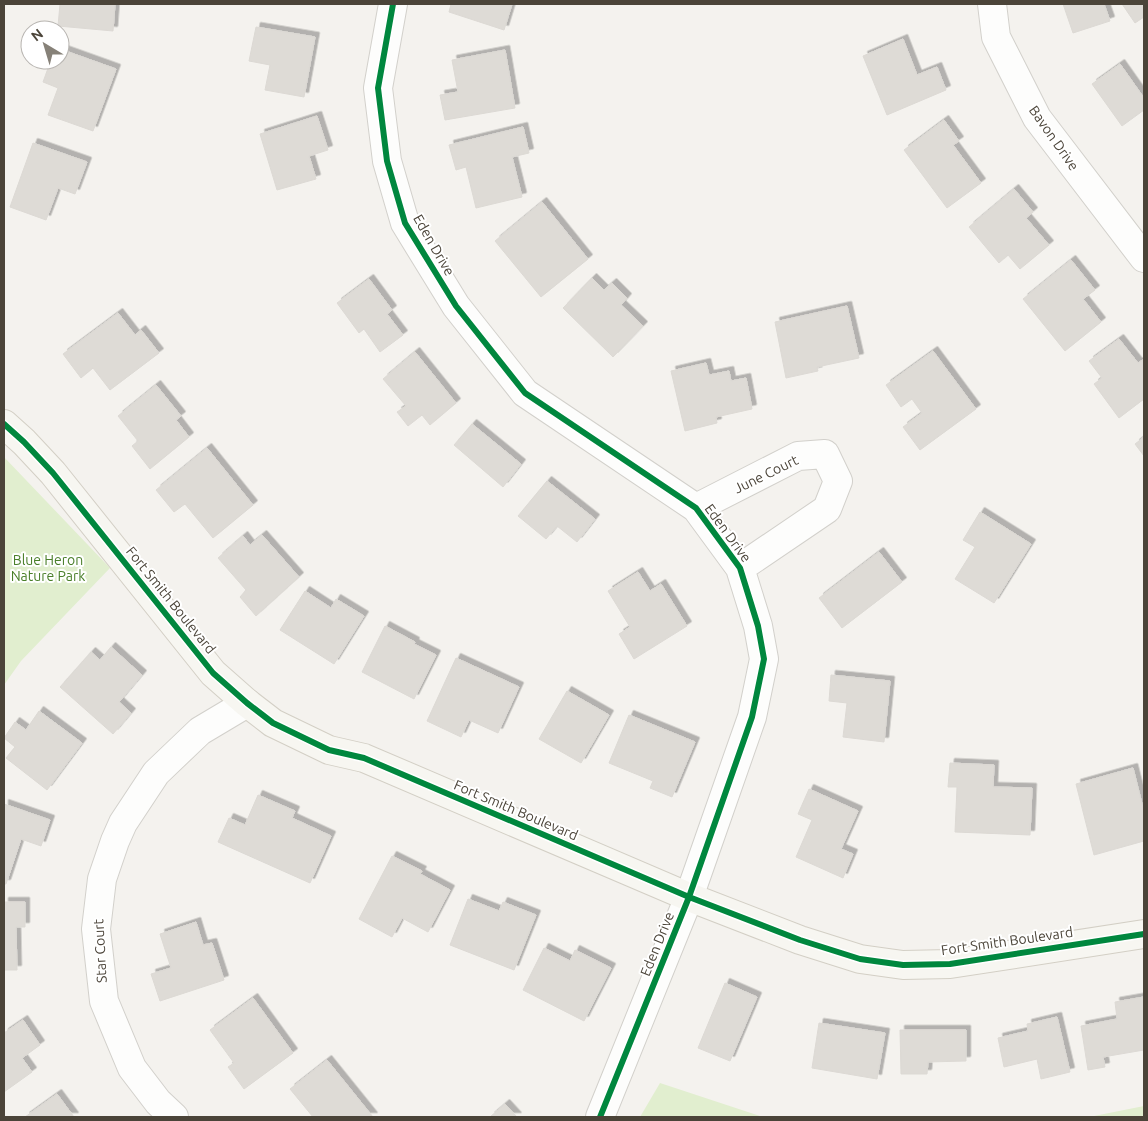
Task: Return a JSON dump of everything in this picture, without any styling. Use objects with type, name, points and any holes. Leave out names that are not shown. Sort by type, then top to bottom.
[{"type":"street","name":"Eden Drive","points":[[393,4],[378,88],[387,161],[405,222],[456,306],[524,393],[696,508],[740,568],[758,626],[764,659],[752,717],[689,898],[600,1117]]},
{"type":"street","name":"Bavon Drive","points":[[992,4],[996,37],[1037,118],[1144,258]]},
{"type":"street","name":"Fort Smith Boulevard","points":[[4,424],[53,473],[213,673],[273,723],[329,750],[364,758],[689,898],[800,940],[860,958],[903,965],[950,964],[1144,934]]},
{"type":"street","name":"June Court","points":[[696,508],[798,456],[825,454],[838,481],[827,509],[740,568]]},
{"type":"street","name":"Star Court","points":[[174,1117],[158,1102],[132,1068],[104,1001],[96,928],[102,879],[115,841],[124,823],[156,773],[200,732],[247,703]]},
{"type":"green space","name":"Blue Heron Nature Park","points":[[4,457],[110,568],[21,661],[4,685]]},
{"type":"green space","points":[[660,1083],[763,1117],[640,1117]]},
{"type":"green space","points":[[1144,1106],[1144,1117],[1089,1117]]},
{"type":"building","points":[[60,4],[115,4],[113,31],[70,27],[70,20],[59,20]]},
{"type":"building","points":[[451,4],[512,4],[504,30],[449,12]]},
{"type":"building","points":[[1063,4],[1104,4],[1110,21],[1073,33]]},
{"type":"building","points":[[1122,4],[1144,4],[1144,17],[1135,23]]},
{"type":"building","points":[[256,27],[315,37],[304,97],[265,90],[270,65],[249,61]]},
{"type":"building","points":[[903,39],[917,75],[937,67],[946,90],[887,115],[863,56]]},
{"type":"building","points":[[505,50],[515,108],[445,120],[440,95],[458,92],[452,60]]},
{"type":"building","points":[[70,53],[116,69],[93,131],[48,115],[58,88],[43,82],[47,70],[70,70]]},
{"type":"building","points":[[1120,64],[1144,98],[1144,110],[1122,126],[1092,84]]},
{"type":"building","points":[[317,116],[328,150],[309,156],[316,179],[277,190],[260,134]]},
{"type":"building","points":[[944,120],[959,141],[953,145],[981,183],[947,208],[904,150]]},
{"type":"building","points":[[523,127],[529,153],[512,157],[522,197],[476,208],[466,167],[456,170],[449,145]]},
{"type":"building","points":[[33,143],[87,162],[75,194],[58,188],[46,220],[10,207]]},
{"type":"building","points":[[1014,189],[1033,212],[1026,218],[1049,245],[1020,269],[1008,255],[999,263],[969,227]]},
{"type":"building","points":[[542,202],[588,259],[541,297],[495,241]]},
{"type":"building","points":[[1071,260],[1095,290],[1083,299],[1101,322],[1065,351],[1023,299]]},
{"type":"building","points":[[592,278],[604,290],[612,283],[627,298],[621,305],[643,326],[613,357],[563,308]]},
{"type":"building","points":[[369,279],[392,310],[387,314],[403,335],[380,352],[364,329],[359,333],[337,303]]},
{"type":"building","points":[[847,306],[859,358],[817,367],[818,371],[786,378],[775,322]]},
{"type":"building","points":[[118,313],[135,335],[141,330],[159,353],[110,390],[93,368],[81,378],[63,354]]},
{"type":"building","points":[[1119,339],[1138,363],[1144,359],[1144,399],[1119,418],[1094,384],[1102,378],[1089,361]]},
{"type":"building","points":[[933,351],[976,409],[920,450],[903,427],[922,413],[912,399],[901,407],[886,385]]},
{"type":"building","points":[[415,352],[456,403],[430,425],[422,415],[408,426],[397,412],[406,406],[383,379]]},
{"type":"building","points":[[706,363],[709,375],[729,371],[731,381],[746,378],[752,409],[716,417],[717,423],[685,431],[671,371]]},
{"type":"building","points":[[156,385],[181,416],[176,420],[189,437],[150,469],[132,446],[138,441],[118,416]]},
{"type":"building","points":[[472,424],[521,464],[503,487],[454,445]]},
{"type":"building","points":[[1144,437],[1144,456],[1135,444]]},
{"type":"building","points":[[207,448],[253,505],[213,538],[185,504],[174,512],[156,490]]},
{"type":"building","points":[[547,481],[595,519],[577,542],[557,526],[546,539],[518,516]]},
{"type":"building","points":[[980,512],[1031,544],[994,603],[955,579],[975,547],[963,540]]},
{"type":"building","points":[[262,535],[299,577],[256,616],[240,597],[246,590],[218,558],[243,536],[250,545]]},
{"type":"building","points":[[879,552],[902,582],[842,628],[819,598]]},
{"type":"building","points":[[638,572],[650,591],[661,584],[687,626],[634,659],[619,634],[630,627],[608,591]]},
{"type":"building","points":[[305,591],[331,608],[336,599],[364,616],[334,664],[280,630]]},
{"type":"building","points":[[385,626],[436,655],[414,699],[362,672]]},
{"type":"building","points":[[111,647],[142,675],[119,702],[131,713],[113,734],[60,687],[91,652],[100,660]]},
{"type":"building","points":[[456,658],[519,687],[498,733],[469,720],[461,737],[427,721]]},
{"type":"building","points":[[831,675],[890,681],[884,742],[843,737],[847,703],[829,701]]},
{"type":"building","points":[[567,691],[609,715],[581,763],[539,739]]},
{"type":"building","points":[[39,711],[82,743],[47,790],[6,758],[15,747],[4,738],[15,722],[26,730]]},
{"type":"building","points":[[629,715],[695,742],[672,797],[650,788],[653,781],[609,763]]},
{"type":"building","points":[[950,763],[994,765],[993,787],[1032,788],[1030,835],[955,832],[957,787],[948,787]]},
{"type":"building","points":[[1133,768],[1144,812],[1144,841],[1094,855],[1076,784]]},
{"type":"building","points":[[809,789],[858,811],[841,849],[853,854],[843,878],[796,857],[812,820],[798,814]]},
{"type":"building","points":[[258,795],[295,811],[292,818],[331,836],[310,883],[218,842],[229,818],[245,825]]},
{"type":"building","points":[[4,804],[50,820],[41,846],[21,839],[6,884],[4,884]]},
{"type":"building","points":[[392,856],[422,871],[420,874],[450,890],[428,932],[402,918],[392,937],[359,919]]},
{"type":"building","points":[[468,899],[499,911],[503,902],[536,915],[514,970],[450,945]]},
{"type":"building","points":[[4,902],[25,902],[25,927],[16,927],[17,970],[4,970]]},
{"type":"building","points":[[196,922],[203,945],[212,943],[224,980],[160,1001],[151,974],[171,968],[160,934]]},
{"type":"building","points":[[544,948],[570,961],[575,950],[611,968],[584,1021],[523,990]]},
{"type":"building","points":[[725,983],[757,997],[730,1061],[698,1048]]},
{"type":"building","points":[[1144,997],[1144,1050],[1103,1057],[1105,1067],[1088,1070],[1081,1026],[1117,1019],[1115,1002]]},
{"type":"building","points":[[253,998],[293,1053],[244,1089],[228,1067],[234,1063],[210,1030]]},
{"type":"building","points":[[1057,1017],[1070,1072],[1041,1079],[1037,1059],[1004,1067],[998,1038],[1028,1031],[1027,1024]]},
{"type":"building","points":[[23,1020],[40,1045],[22,1058],[32,1072],[4,1092],[4,1033]]},
{"type":"building","points":[[819,1023],[885,1033],[877,1079],[812,1068]]},
{"type":"building","points":[[900,1030],[966,1030],[966,1061],[928,1062],[927,1074],[901,1074]]},
{"type":"building","points":[[327,1060],[373,1117],[313,1117],[290,1089]]},
{"type":"building","points":[[57,1094],[74,1117],[25,1117]]},
{"type":"building","points":[[505,1104],[517,1117],[490,1117]]},
{"type":"cycle path","points":[[393,4],[378,88],[387,161],[405,223],[456,306],[525,393],[696,508],[740,568],[758,626],[764,659],[752,717],[689,897],[600,1117]]},
{"type":"cycle path","points":[[4,424],[53,473],[213,673],[273,723],[329,750],[364,758],[689,897],[800,940],[860,959],[903,965],[950,964],[1144,934]]}]
